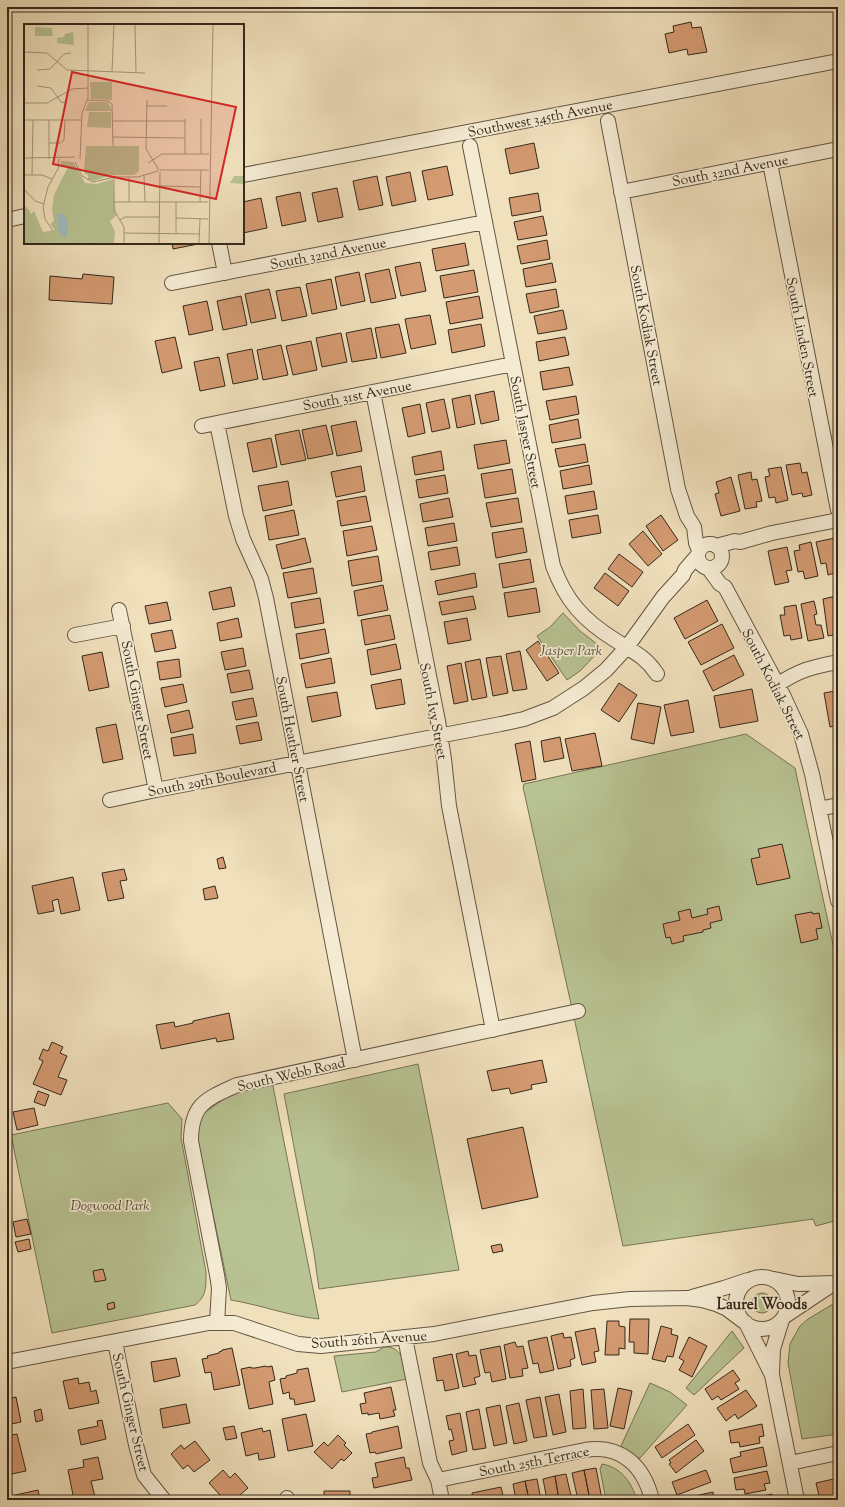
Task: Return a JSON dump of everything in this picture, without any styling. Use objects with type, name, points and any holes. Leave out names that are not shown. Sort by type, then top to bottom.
[{"type":"street","name":"Southwest 345th Avenue","points":[[244,175],[838,61]]},
{"type":"street","name":"South Kodiak Street","points":[[608,121],[678,489],[687,516],[694,527],[698,553]]},
{"type":"street","name":"South Jasper Street","points":[[470,146],[550,554],[558,580],[570,601],[586,619],[613,639],[644,658],[657,674]]},
{"type":"street","name":"South 32nd Avenue","points":[[621,192],[838,149]]},
{"type":"street","name":"South Linden Street","points":[[770,162],[838,510]]},
{"type":"street","points":[[7,220],[24,216]]},
{"type":"street","name":"South 32nd Avenue","points":[[172,283],[485,222]]},
{"type":"street","points":[[219,244],[225,273]]},
{"type":"street","name":"South 31st Avenue","points":[[202,426],[513,364]]},
{"type":"street","name":"South Ivy Street","points":[[373,392],[440,735],[449,806],[493,1030]]},
{"type":"street","name":"South Heather Street","points":[[217,422],[236,516],[243,539],[261,579],[266,598],[355,1060]]},
{"type":"street","name":"South 29th Boulevard","points":[[110,800],[524,719],[553,708],[584,688],[606,670],[627,647],[663,597],[684,575],[738,546],[740,542],[772,533],[838,520]]},
{"type":"street","name":"South Kodiak Street","points":[[694,527],[700,530],[715,558],[726,582],[725,587],[777,685],[804,741],[838,901]]},
{"type":"street","points":[[707,544],[715,558],[699,564],[698,553],[707,544]]},
{"type":"street","name":"South 29th Boulevard","points":[[684,575],[685,570],[698,553]]},
{"type":"street","name":"South Ginger Street","points":[[119,610],[156,790]]},
{"type":"street","points":[[75,634],[123,626]]},
{"type":"street","points":[[777,685],[803,670],[838,662]]},
{"type":"street","points":[[819,809],[838,805]]},
{"type":"street","name":"South Webb Road","points":[[217,1323],[218,1275],[191,1141],[191,1129],[194,1117],[198,1108],[208,1099],[237,1085],[578,1011]]},
{"type":"street","points":[[772,1375],[736,1306],[738,1295],[743,1286],[754,1278],[760,1277],[798,1284],[836,1282]]},
{"type":"street","name":"South 26th Avenue","points":[[688,1298],[754,1278]]},
{"type":"street","points":[[770,1278],[779,1283],[786,1292],[788,1301],[787,1311],[783,1318],[773,1349],[772,1375],[797,1500]]},
{"type":"street","points":[[745,1322],[751,1326],[764,1329],[774,1326],[783,1318],[836,1282]]},
{"type":"street","name":"South 26th Avenue","points":[[7,1362],[115,1342],[199,1324],[234,1323],[298,1344],[338,1344],[434,1334],[593,1303],[630,1299],[688,1298],[716,1304],[727,1309],[745,1322]]},
{"type":"street","points":[[405,1338],[430,1463],[438,1480],[442,1500]]},
{"type":"street","name":"South Ginger Street","points":[[115,1342],[136,1445],[144,1475],[164,1500]]},
{"type":"street","name":"South 25th Terrace","points":[[438,1480],[595,1448],[613,1451],[626,1458],[637,1467],[646,1481],[652,1500]]},
{"type":"street","points":[[790,1463],[838,1453]]},
{"type":"green space","name":"Jasper Park","points":[[563,613],[580,631],[597,644],[600,650],[580,671],[567,680],[537,636],[550,627]]},
{"type":"green space","points":[[746,734],[795,768],[838,968],[838,1220],[816,1226],[813,1219],[623,1246],[523,787],[524,784]]},
{"type":"green space","points":[[418,1064],[459,1270],[319,1289],[314,1253],[284,1094]]},
{"type":"green space","points":[[272,1081],[319,1319],[308,1318],[231,1300],[196,1133],[203,1114],[233,1092]]},
{"type":"green space","name":"Dogwood Park","points":[[168,1103],[182,1119],[181,1138],[206,1272],[206,1286],[202,1298],[195,1305],[52,1333],[11,1135]]},
{"type":"green space","points":[[762,1293],[769,1296],[772,1303],[769,1310],[762,1313],[755,1310],[752,1303],[755,1296]]},
{"type":"green space","points":[[838,1301],[838,1377],[836,1378],[838,1387],[838,1434],[802,1439],[788,1363],[790,1344],[800,1326],[808,1319]]},
{"type":"green space","points":[[732,1331],[744,1348],[694,1395],[686,1388]]},
{"type":"green space","points":[[384,1347],[397,1350],[402,1357],[407,1379],[342,1392],[334,1356],[376,1352]]},
{"type":"green space","points":[[650,1383],[670,1392],[687,1405],[640,1458],[632,1457],[621,1446]]},
{"type":"green space","points":[[602,1464],[615,1468],[625,1477],[629,1482],[637,1500],[606,1500],[600,1469]]},
{"type":"building","points":[[691,22],[692,28],[701,27],[707,52],[688,55],[687,49],[669,53],[665,34],[674,32],[673,26]]},
{"type":"building","points":[[534,143],[539,168],[510,174],[505,149]]},
{"type":"building","points":[[447,166],[453,195],[428,200],[422,171]]},
{"type":"building","points":[[410,172],[416,201],[392,206],[386,177]]},
{"type":"building","points":[[377,176],[383,205],[359,210],[353,181]]},
{"type":"building","points":[[337,188],[343,217],[318,222],[312,193]]},
{"type":"building","points":[[300,192],[306,221],[282,226],[276,197]]},
{"type":"building","points":[[538,193],[541,211],[512,216],[509,198]]},
{"type":"building","points":[[261,198],[267,228],[244,233],[244,202]]},
{"type":"building","points":[[543,216],[547,235],[518,240],[514,222]]},
{"type":"building","points":[[547,240],[550,259],[521,264],[517,246]]},
{"type":"building","points":[[465,243],[469,265],[436,271],[432,249]]},
{"type":"building","points":[[172,244],[198,244],[173,249]]},
{"type":"building","points":[[420,262],[426,291],[401,296],[395,267]]},
{"type":"building","points":[[552,263],[556,282],[526,287],[523,269]]},
{"type":"building","points":[[389,269],[396,298],[371,303],[365,274]]},
{"type":"building","points":[[474,270],[478,292],[444,298],[440,276]]},
{"type":"building","points":[[359,272],[365,301],[341,306],[335,277]]},
{"type":"building","points":[[83,274],[114,277],[112,304],[49,300],[50,276],[82,279]]},
{"type":"building","points":[[331,279],[337,309],[312,314],[306,284]]},
{"type":"building","points":[[300,287],[307,316],[282,321],[276,291]]},
{"type":"building","points":[[269,289],[276,318],[251,323],[245,294]]},
{"type":"building","points":[[556,289],[559,307],[530,313],[526,294]]},
{"type":"building","points":[[241,296],[247,325],[223,330],[217,301]]},
{"type":"building","points":[[479,296],[483,318],[450,324],[446,302]]},
{"type":"building","points":[[207,301],[213,330],[189,335],[183,306]]},
{"type":"building","points":[[563,310],[567,329],[538,334],[534,316]]},
{"type":"building","points":[[430,315],[436,344],[411,349],[405,319]]},
{"type":"building","points":[[399,324],[406,353],[381,358],[375,328]]},
{"type":"building","points":[[481,324],[485,346],[452,353],[448,330]]},
{"type":"building","points":[[371,328],[377,358],[352,362],[346,333]]},
{"type":"building","points":[[341,333],[347,362],[322,367],[316,338]]},
{"type":"building","points":[[175,337],[182,368],[162,373],[155,341]]},
{"type":"building","points":[[565,337],[569,355],[539,361],[536,342]]},
{"type":"building","points":[[311,341],[317,370],[293,375],[286,346]]},
{"type":"building","points":[[281,345],[288,375],[263,380],[257,350]]},
{"type":"building","points":[[252,349],[258,379],[233,384],[227,354]]},
{"type":"building","points":[[219,357],[225,386],[200,391],[194,362]]},
{"type":"building","points":[[569,367],[573,385],[543,390],[540,372]]},
{"type":"building","points":[[494,391],[499,420],[481,424],[475,395]]},
{"type":"building","points":[[470,395],[475,424],[457,428],[452,399]]},
{"type":"building","points":[[576,396],[579,414],[550,420],[546,401]]},
{"type":"building","points":[[444,399],[450,428],[432,432],[426,403]]},
{"type":"building","points":[[420,404],[425,433],[408,437],[402,408]]},
{"type":"building","points":[[578,419],[581,438],[552,443],[549,425]]},
{"type":"building","points":[[356,421],[362,451],[337,456],[331,426]]},
{"type":"building","points":[[326,425],[333,454],[308,459],[302,430]]},
{"type":"building","points":[[299,430],[306,460],[281,465],[275,435]]},
{"type":"building","points":[[271,438],[277,467],[253,472],[247,443]]},
{"type":"building","points":[[506,440],[510,463],[478,469],[474,445]]},
{"type":"building","points":[[585,444],[588,462],[559,467],[555,449]]},
{"type":"building","points":[[441,451],[444,470],[415,475],[412,457]]},
{"type":"building","points":[[800,463],[802,473],[807,472],[812,495],[803,497],[802,493],[792,495],[786,465]]},
{"type":"building","points":[[589,465],[592,484],[563,489],[560,471]]},
{"type":"building","points":[[361,466],[365,491],[336,497],[331,472]]},
{"type":"building","points":[[781,467],[788,500],[776,503],[775,497],[769,498],[765,477],[770,476],[768,469]]},
{"type":"building","points":[[512,469],[516,493],[485,498],[481,474]]},
{"type":"building","points":[[751,472],[752,480],[757,479],[762,501],[756,502],[757,507],[745,509],[738,475]]},
{"type":"building","points":[[445,475],[448,493],[419,498],[416,480]]},
{"type":"building","points":[[731,477],[740,511],[721,516],[715,494],[719,493],[716,482]]},
{"type":"building","points":[[288,481],[292,505],[263,511],[258,486]]},
{"type":"building","points":[[594,491],[597,509],[568,514],[565,496]]},
{"type":"building","points":[[366,496],[371,521],[341,526],[337,501]]},
{"type":"building","points":[[449,498],[453,517],[423,522],[420,504]]},
{"type":"building","points":[[518,498],[522,522],[491,527],[486,503]]},
{"type":"building","points":[[294,510],[299,535],[269,540],[265,516]]},
{"type":"building","points":[[598,515],[601,533],[572,538],[569,520]]},
{"type":"building","points":[[661,515],[678,540],[663,551],[646,526]]},
{"type":"building","points":[[454,523],[457,541],[428,546],[425,528]]},
{"type":"building","points":[[372,526],[377,550],[347,556],[343,531]]},
{"type":"building","points":[[523,528],[527,552],[496,558],[492,533]]},
{"type":"building","points":[[643,531],[662,554],[648,566],[629,544]]},
{"type":"building","points":[[305,538],[311,562],[282,569],[276,545]]},
{"type":"building","points":[[835,538],[838,555],[838,572],[828,575],[826,563],[821,564],[816,542]]},
{"type":"building","points":[[811,542],[818,576],[805,579],[803,571],[798,572],[794,551],[800,550],[799,545]]},
{"type":"building","points":[[457,547],[460,565],[431,570],[428,552]]},
{"type":"building","points":[[787,547],[792,570],[786,571],[789,582],[775,585],[768,551]]},
{"type":"building","points":[[619,554],[643,572],[632,587],[608,569]]},
{"type":"building","points":[[378,556],[382,581],[352,586],[348,561]]},
{"type":"building","points":[[530,559],[534,582],[503,588],[499,564]]},
{"type":"building","points":[[313,568],[317,593],[288,598],[283,573]]},
{"type":"building","points":[[475,573],[477,587],[438,595],[435,581]]},
{"type":"building","points":[[605,573],[629,591],[618,606],[594,588]]},
{"type":"building","points":[[383,585],[388,610],[358,616],[354,591]]},
{"type":"building","points":[[231,587],[235,606],[213,610],[209,592]]},
{"type":"building","points":[[536,588],[540,612],[508,617],[504,593]]},
{"type":"building","points":[[473,596],[476,609],[442,615],[439,602]]},
{"type":"building","points":[[836,596],[838,606],[838,634],[828,636],[823,599]]},
{"type":"building","points":[[320,598],[324,623],[295,628],[291,603]]},
{"type":"building","points":[[707,600],[718,621],[685,639],[674,618]]},
{"type":"building","points":[[814,601],[817,614],[814,615],[816,625],[821,625],[824,638],[808,641],[801,604]]},
{"type":"building","points":[[167,602],[171,620],[149,624],[145,606]]},
{"type":"building","points":[[796,605],[802,638],[791,640],[790,635],[784,636],[780,615],[785,615],[784,607]]},
{"type":"building","points":[[390,615],[395,639],[365,645],[361,620]]},
{"type":"building","points":[[238,618],[242,637],[220,641],[217,623]]},
{"type":"building","points":[[467,618],[471,640],[448,644],[444,622]]},
{"type":"building","points":[[722,624],[734,648],[701,665],[688,642]]},
{"type":"building","points":[[325,629],[329,653],[300,659],[296,634]]},
{"type":"building","points":[[172,630],[176,648],[155,652],[151,634]]},
{"type":"building","points":[[538,641],[559,673],[547,681],[526,650]]},
{"type":"building","points":[[396,644],[401,669],[371,675],[367,650]]},
{"type":"building","points":[[243,648],[246,666],[225,670],[221,652]]},
{"type":"building","points":[[520,651],[527,689],[513,691],[506,654]]},
{"type":"building","points":[[102,652],[109,687],[89,691],[82,656]]},
{"type":"building","points":[[734,655],[744,675],[713,691],[703,671]]},
{"type":"building","points":[[501,656],[508,693],[493,696],[486,658]]},
{"type":"building","points":[[331,658],[335,683],[306,688],[301,664]]},
{"type":"building","points":[[179,659],[181,677],[160,680],[157,662]]},
{"type":"building","points":[[480,659],[487,697],[472,700],[465,662]]},
{"type":"building","points":[[461,663],[468,701],[454,704],[447,666]]},
{"type":"building","points":[[249,670],[253,689],[231,693],[227,674]]},
{"type":"building","points":[[401,679],[405,704],[376,709],[371,685]]},
{"type":"building","points":[[619,683],[637,695],[619,722],[601,710]]},
{"type":"building","points":[[183,684],[187,702],[165,707],[161,688]]},
{"type":"building","points":[[752,689],[758,721],[720,728],[714,696]]},
{"type":"building","points":[[835,691],[838,704],[838,725],[830,727],[824,693]]},
{"type":"building","points":[[337,692],[341,716],[312,722],[307,697]]},
{"type":"building","points":[[253,698],[257,716],[236,720],[232,702]]},
{"type":"building","points":[[688,700],[694,732],[671,736],[664,705]]},
{"type":"building","points":[[638,703],[661,707],[654,744],[631,739]]},
{"type":"building","points":[[189,710],[193,728],[171,733],[167,715]]},
{"type":"building","points":[[258,722],[262,740],[240,744],[236,726]]},
{"type":"building","points":[[116,724],[123,759],[103,763],[96,728]]},
{"type":"building","points":[[595,733],[602,766],[572,771],[565,739]]},
{"type":"building","points":[[193,734],[196,753],[174,756],[171,738]]},
{"type":"building","points":[[560,737],[564,758],[544,762],[541,741]]},
{"type":"building","points":[[530,741],[536,779],[522,782],[515,744]]},
{"type":"building","points":[[782,844],[790,878],[757,885],[751,859],[760,857],[758,849]]},
{"type":"building","points":[[223,857],[226,868],[219,869],[217,859]]},
{"type":"building","points":[[124,869],[127,880],[120,881],[124,898],[108,901],[102,873]]},
{"type":"building","points":[[73,877],[80,910],[61,914],[58,899],[52,901],[54,911],[38,914],[32,886]]},
{"type":"building","points":[[215,886],[218,898],[205,900],[203,889]]},
{"type":"building","points":[[719,906],[722,920],[710,923],[711,928],[703,930],[703,932],[683,936],[684,941],[672,944],[670,937],[666,938],[663,924],[680,920],[678,912],[690,909],[692,918],[708,914],[707,909]]},
{"type":"building","points":[[812,912],[813,914],[819,913],[822,928],[816,929],[818,939],[801,943],[795,915]]},
{"type":"building","points":[[229,1013],[234,1039],[217,1042],[216,1038],[161,1049],[156,1025],[174,1022],[175,1027],[193,1023],[193,1021]]},
{"type":"building","points":[[52,1042],[63,1047],[60,1053],[67,1056],[58,1077],[67,1080],[61,1095],[33,1084],[43,1061],[39,1059],[43,1049],[48,1051]]},
{"type":"building","points":[[542,1060],[547,1082],[531,1085],[532,1089],[511,1094],[509,1088],[492,1091],[487,1071]]},
{"type":"building","points":[[38,1091],[49,1095],[45,1106],[34,1102]]},
{"type":"building","points":[[34,1108],[38,1125],[17,1130],[13,1112]]},
{"type":"building","points":[[523,1127],[538,1197],[482,1209],[467,1139]]},
{"type":"building","points":[[27,1219],[31,1234],[16,1237],[13,1222]]},
{"type":"building","points":[[29,1239],[31,1249],[18,1252],[15,1242]]},
{"type":"building","points":[[501,1244],[503,1251],[493,1253],[491,1246]]},
{"type":"building","points":[[103,1269],[106,1280],[95,1282],[93,1271]]},
{"type":"building","points":[[114,1302],[115,1308],[108,1310],[107,1304]]},
{"type":"building","points":[[630,1319],[649,1319],[648,1354],[634,1353],[634,1342],[629,1342]]},
{"type":"building","points":[[607,1321],[619,1321],[619,1326],[625,1327],[625,1349],[619,1348],[619,1355],[605,1355]]},
{"type":"building","points":[[661,1326],[672,1329],[671,1334],[678,1336],[673,1357],[667,1356],[665,1362],[652,1359]]},
{"type":"building","points":[[595,1328],[599,1351],[594,1352],[596,1362],[582,1365],[575,1332]]},
{"type":"building","points":[[563,1333],[564,1338],[571,1337],[575,1358],[570,1360],[571,1366],[558,1369],[551,1336]]},
{"type":"building","points":[[547,1337],[554,1370],[540,1373],[538,1363],[533,1364],[528,1341]]},
{"type":"building","points":[[689,1337],[707,1346],[692,1377],[679,1370],[684,1361],[679,1358]]},
{"type":"building","points":[[515,1342],[517,1347],[523,1346],[528,1368],[522,1369],[523,1376],[510,1378],[504,1345]]},
{"type":"building","points":[[500,1346],[506,1379],[492,1382],[490,1372],[485,1373],[480,1350]]},
{"type":"building","points":[[232,1348],[240,1385],[214,1390],[211,1372],[205,1373],[202,1359],[208,1358],[207,1356],[219,1353],[222,1350]]},
{"type":"building","points":[[468,1351],[469,1356],[476,1355],[480,1376],[474,1378],[476,1384],[463,1387],[456,1354]]},
{"type":"building","points":[[452,1354],[459,1388],[445,1391],[443,1380],[437,1381],[433,1358]]},
{"type":"building","points":[[176,1358],[180,1376],[154,1382],[151,1362]]},
{"type":"building","points":[[272,1366],[275,1380],[269,1382],[273,1404],[249,1409],[241,1369]]},
{"type":"building","points":[[308,1368],[315,1401],[295,1405],[294,1399],[290,1399],[289,1392],[283,1394],[280,1379],[297,1373],[297,1370]]},
{"type":"building","points":[[733,1370],[740,1380],[735,1383],[739,1389],[721,1400],[718,1396],[712,1400],[705,1389]]},
{"type":"building","points":[[78,1378],[79,1384],[89,1382],[91,1392],[96,1390],[99,1403],[69,1409],[63,1381]]},
{"type":"building","points":[[391,1387],[396,1410],[393,1410],[395,1416],[380,1419],[379,1413],[368,1415],[368,1413],[362,1414],[360,1404],[366,1403],[364,1393]]},
{"type":"building","points":[[618,1388],[632,1391],[624,1429],[610,1426]]},
{"type":"building","points":[[583,1389],[586,1428],[573,1429],[570,1391]]},
{"type":"building","points":[[604,1389],[608,1428],[594,1429],[591,1390]]},
{"type":"building","points":[[746,1390],[757,1406],[738,1419],[735,1414],[726,1421],[717,1408]]},
{"type":"building","points":[[559,1394],[566,1432],[553,1435],[545,1397]]},
{"type":"building","points":[[16,1397],[21,1422],[7,1425],[7,1399]]},
{"type":"building","points":[[540,1397],[547,1436],[534,1438],[526,1400]]},
{"type":"building","points":[[519,1403],[527,1441],[514,1444],[506,1406]]},
{"type":"building","points":[[186,1404],[190,1423],[163,1428],[160,1409]]},
{"type":"building","points":[[500,1405],[507,1443],[494,1446],[486,1408]]},
{"type":"building","points":[[41,1409],[43,1420],[36,1422],[34,1411]]},
{"type":"building","points":[[479,1409],[486,1448],[473,1450],[466,1412]]},
{"type":"building","points":[[460,1413],[467,1451],[452,1455],[449,1441],[454,1440],[451,1429],[449,1430],[446,1416]]},
{"type":"building","points":[[306,1414],[313,1446],[288,1451],[282,1419]]},
{"type":"building","points":[[102,1420],[106,1439],[81,1445],[78,1430],[98,1426],[97,1421]]},
{"type":"building","points":[[688,1424],[695,1435],[662,1458],[655,1447]]},
{"type":"building","points":[[762,1424],[764,1436],[759,1437],[760,1443],[740,1447],[739,1442],[731,1443],[729,1431]]},
{"type":"building","points":[[234,1426],[237,1438],[226,1440],[223,1428]]},
{"type":"building","points":[[398,1426],[402,1448],[376,1454],[375,1452],[370,1453],[366,1434]]},
{"type":"building","points":[[262,1428],[263,1432],[270,1430],[275,1457],[259,1460],[258,1453],[246,1456],[241,1433]]},
{"type":"building","points":[[17,1434],[26,1471],[7,1475],[7,1436]]},
{"type":"building","points":[[338,1435],[346,1443],[344,1445],[352,1453],[344,1461],[341,1459],[332,1469],[314,1452],[324,1442],[328,1446]]},
{"type":"building","points":[[696,1440],[704,1451],[676,1473],[669,1464],[671,1463],[669,1460]]},
{"type":"building","points":[[195,1441],[210,1460],[194,1472],[188,1465],[183,1469],[171,1454],[181,1445],[184,1449]]},
{"type":"building","points":[[763,1447],[767,1466],[733,1473],[730,1459],[741,1456],[740,1452]]},
{"type":"building","points":[[98,1457],[103,1479],[91,1481],[95,1497],[74,1500],[68,1470],[84,1467],[83,1460]]},
{"type":"building","points":[[404,1457],[406,1468],[409,1468],[412,1480],[374,1488],[372,1478],[378,1477],[375,1463]]},
{"type":"building","points":[[596,1468],[602,1499],[590,1500],[584,1470]]},
{"type":"building","points":[[223,1470],[230,1478],[235,1473],[248,1488],[234,1500],[214,1500],[220,1495],[209,1483]]},
{"type":"building","points":[[584,1470],[590,1500],[578,1500],[572,1473]]},
{"type":"building","points":[[706,1470],[711,1482],[677,1495],[672,1482]]},
{"type":"building","points":[[767,1471],[770,1483],[764,1484],[766,1490],[745,1494],[744,1489],[736,1490],[734,1478]]},
{"type":"building","points":[[566,1474],[572,1500],[559,1500],[555,1476]]},
{"type":"building","points":[[555,1476],[559,1500],[547,1500],[543,1479]]},
{"type":"building","points":[[838,1478],[838,1500],[820,1500],[816,1483]]},
{"type":"building","points":[[537,1479],[541,1500],[529,1500],[525,1481]]},
{"type":"building","points":[[525,1481],[529,1500],[516,1500],[513,1484]]},
{"type":"building","points":[[501,1487],[504,1500],[467,1500],[473,1498],[472,1493]]},
{"type":"building","points":[[38,1490],[40,1500],[12,1500],[11,1496]]},
{"type":"building","points":[[324,1491],[350,1491],[350,1500],[324,1500]]},
{"type":"building","points":[[713,1492],[714,1500],[676,1500]]},
{"type":"building","points":[[772,1494],[773,1500],[749,1499]]},
{"type":"building","points":[[406,1495],[407,1500],[382,1500]]},
{"type":"district","name":"Laurel Woods","points":[[762,1304]]}]
